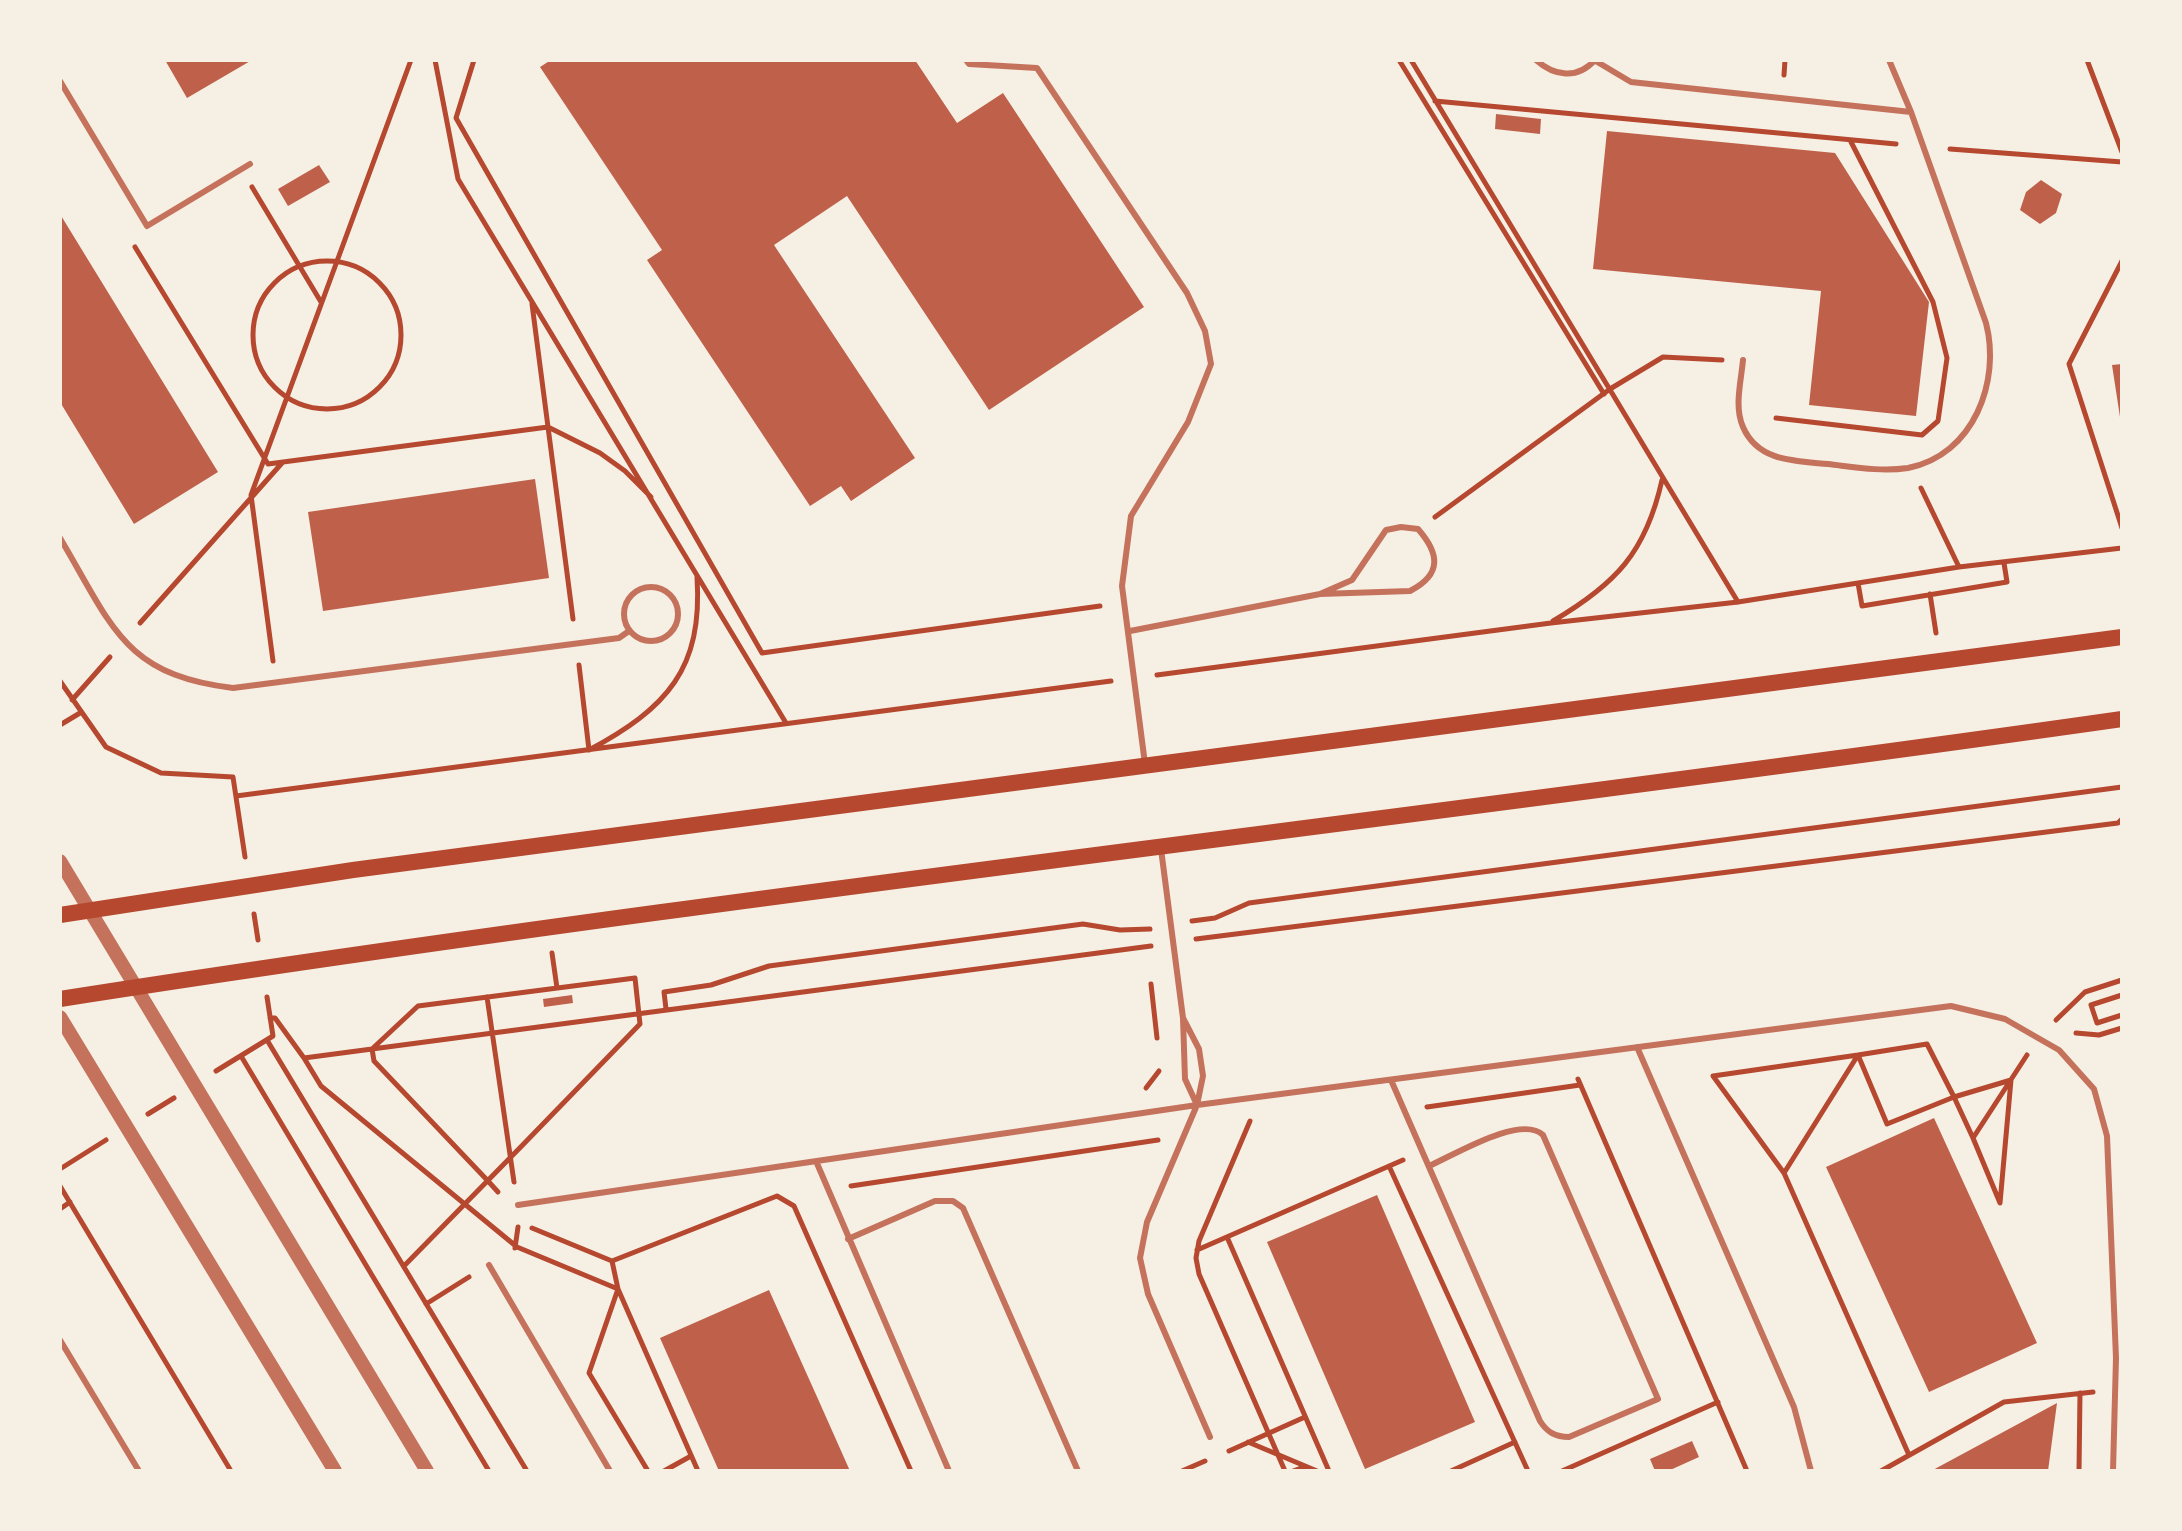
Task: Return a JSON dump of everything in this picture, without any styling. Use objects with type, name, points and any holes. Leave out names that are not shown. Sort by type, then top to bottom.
[{"type":"main road","points":[[60,915],[368,868],[2122,637]]},
{"type":"main road","points":[[60,999],[262,965],[2122,719]]},
{"type":"street","points":[[60,861],[427,1471]]},
{"type":"street","points":[[60,1017],[335,1471]]},
{"type":"lane","points":[[966,60],[969,64],[1037,68],[1187,293],[1205,331],[1211,364],[1188,422],[1131,516],[1122,586],[1146,767]]},
{"type":"lane","points":[[1536,60],[1561,74],[1576,73],[1594,60],[1631,82],[1911,112]]},
{"type":"lane","points":[[1743,360],[1738,413],[1743,429],[1760,450],[1787,460],[1887,470],[1912,467],[1956,441],[1971,424],[1984,398],[1992,370],[1992,346],[1986,323],[1924,147],[1889,60]]},
{"type":"lane","points":[[60,81],[147,226],[250,164]]},
{"type":"lane","points":[[1130,631],[1320,594],[1396,594],[1424,584],[1436,562],[1435,553],[1418,529],[1401,527],[1386,530],[1352,580],[1320,594]]},
{"type":"lane","points":[[60,538],[124,641],[141,658],[168,675],[202,684],[233,688],[619,638],[629,631]]},
{"type":"lane","points":[[651,586],[663,589],[672,597],[678,608],[677,620],[662,639],[639,639],[629,631],[624,620],[629,597],[651,586]]},
{"type":"lane","points":[[1160,844],[1183,1018],[1185,1079],[1197,1105]]},
{"type":"lane","points":[[518,1205],[1260,1096],[1951,1006],[2005,1019],[2059,1050],[2094,1089],[2107,1136],[2115,1389],[2113,1471]]},
{"type":"lane","points":[[1183,1018],[1199,1049],[1203,1076],[1197,1105],[1147,1222],[1140,1258],[1148,1294],[1210,1437]]},
{"type":"lane","points":[[1637,1047],[1794,1407],[1811,1471]]},
{"type":"lane","points":[[1391,1080],[1543,1427],[1555,1435],[1569,1437],[1658,1399],[1543,1135],[1533,1128],[1521,1127],[1429,1166]]},
{"type":"lane","points":[[816,1161],[949,1471]]},
{"type":"lane","points":[[848,1239],[935,1201],[953,1201],[963,1208],[1078,1471]]},
{"type":"lane","points":[[489,1265],[610,1471]]},
{"type":"lane","points":[[60,1340],[139,1471]]},
{"type":"path","points":[[276,682],[252,497],[411,60]]},
{"type":"path","points":[[435,60],[458,179],[786,723]]},
{"type":"path","points":[[474,60],[456,118],[762,653],[1125,603]]},
{"type":"path","points":[[1399,60],[1604,394]]},
{"type":"path","points":[[1411,60],[1738,602]]},
{"type":"path","points":[[2087,60],[2122,152]]},
{"type":"path","points":[[1435,101],[1924,147],[2122,162]]},
{"type":"path","points":[[1776,418],[1922,435],[1938,421],[1947,358],[1933,302],[1849,139]]},
{"type":"path","points":[[242,169],[322,303]]},
{"type":"path","points":[[133,245],[264,462]]},
{"type":"path","points":[[2122,261],[2069,364],[2122,528]]},
{"type":"path","points":[[337,262],[363,269],[391,296],[398,314],[399,353],[381,387],[347,407],[308,408],[287,398],[263,374],[252,336],[261,299],[273,283],[300,266],[337,262]]},
{"type":"path","points":[[531,299],[589,750]]},
{"type":"path","points":[[1418,529],[1610,389],[1663,357],[1743,360]]},
{"type":"path","points":[[264,462],[548,427],[600,453],[625,471],[651,497]]},
{"type":"path","points":[[1907,433],[1912,467],[1959,567]]},
{"type":"path","points":[[72,700],[283,462]]},
{"type":"path","points":[[1551,623],[1590,600],[1622,571],[1643,539],[1662,479]]},
{"type":"path","points":[[60,681],[106,747],[161,773],[233,777],[236,796],[1551,623],[1738,602],[1959,567],[2122,548]]},
{"type":"path","points":[[1858,583],[1862,606],[2007,582],[2004,563]]},
{"type":"path","points":[[589,750],[650,713],[682,671],[697,624],[697,573]]},
{"type":"path","points":[[1930,594],[1941,661]]},
{"type":"path","points":[[60,725],[80,713]]},
{"type":"path","points":[[666,1009],[664,992],[711,985],[769,966],[1083,924],[1120,930],[1148,929],[1215,918],[1249,903],[2122,787]]},
{"type":"path","points":[[304,1058],[1173,942],[2120,821],[2122,830]]},
{"type":"path","points":[[1148,929],[1150,958]]},
{"type":"path","points":[[1151,970],[1158,1050]]},
{"type":"path","points":[[372,1049],[418,1006],[635,978],[640,1024],[404,1266]]},
{"type":"path","points":[[1973,1138],[2038,1038],[2085,992],[2122,980]]},
{"type":"path","points":[[2122,995],[2091,1005],[2097,1023],[2122,1015]]},
{"type":"path","points":[[487,997],[518,1205],[517,1247]]},
{"type":"path","points":[[270,1018],[275,1018],[290,1034],[321,1086],[517,1247],[618,1289]]},
{"type":"path","points":[[2046,1030],[2099,1035],[2122,1028]]},
{"type":"path","points":[[60,1169],[270,1038],[527,1471]]},
{"type":"path","points":[[1909,1455],[1784,1173],[1713,1076],[1927,1044],[1973,1138],[2000,1203],[2011,1080]]},
{"type":"path","points":[[372,1049],[374,1061],[532,1228],[612,1261],[777,1196],[794,1206],[911,1471]]},
{"type":"path","points":[[1858,1055],[1887,1124],[1954,1097],[2011,1080]]},
{"type":"path","points":[[1784,1173],[1858,1055]]},
{"type":"path","points":[[241,1056],[489,1471]]},
{"type":"path","points":[[1568,1056],[1747,1471]]},
{"type":"path","points":[[1138,1092],[1154,1081],[1160,1063]]},
{"type":"path","points":[[1404,1110],[1580,1085]]},
{"type":"path","points":[[1260,1096],[1197,1250],[1199,1274],[1285,1471]]},
{"type":"path","points":[[828,1189],[1159,1140]]},
{"type":"path","points":[[1197,1250],[1422,1151]]},
{"type":"path","points":[[1389,1166],[1528,1471]]},
{"type":"path","points":[[60,1186],[231,1471]]},
{"type":"path","points":[[60,1209],[70,1202]]},
{"type":"path","points":[[1227,1237],[1329,1471]]},
{"type":"path","points":[[426,1304],[517,1247]]},
{"type":"path","points":[[612,1261],[618,1289],[698,1471]]},
{"type":"path","points":[[618,1289],[589,1373],[648,1471]]},
{"type":"path","points":[[1881,1471],[2004,1402],[2115,1389]]},
{"type":"path","points":[[2079,1471],[2080,1393]]},
{"type":"path","points":[[1562,1471],[1718,1402]]},
{"type":"path","points":[[1223,1453],[1305,1417]]},
{"type":"path","points":[[1248,1442],[1317,1471]]},
{"type":"path","points":[[1451,1471],[1515,1442]]},
{"type":"path","points":[[664,1471],[692,1456]]},
{"type":"path","points":[[1182,1471],[1211,1459]]},
{"type":"path","points":[[1293,1471],[1305,1466]]},
{"type":"building","points":[[165,60],[252,60],[187,98]]},
{"type":"building","points":[[551,60],[915,60],[957,123],[1003,93],[1144,307],[989,410],[847,196],[774,245],[915,458],[851,501],[841,486],[810,506],[647,260],[662,250],[540,67]]},
{"type":"building","points":[[1496,114],[1541,119],[1540,134],[1495,129]]},
{"type":"building","points":[[1607,131],[1835,153],[1929,302],[1916,416],[1809,405],[1821,291],[1593,269]]},
{"type":"building","points":[[319,165],[330,182],[288,206],[278,189]]},
{"type":"building","points":[[2041,180],[2062,194],[2056,213],[2040,224],[2020,210],[2026,192]]},
{"type":"building","points":[[60,214],[218,472],[134,524],[60,402]]},
{"type":"building","points":[[2122,364],[2122,417],[2120,417],[2112,365]]},
{"type":"building","points":[[535,479],[549,578],[323,611],[308,512]]},
{"type":"building","points":[[572,995],[573,1003],[544,1007],[543,999]]},
{"type":"building","points":[[1934,1118],[2037,1343],[1929,1392],[1826,1167]]},
{"type":"building","points":[[1377,1195],[1475,1422],[1365,1469],[1267,1242]]},
{"type":"building","points":[[769,1290],[850,1471],[719,1471],[660,1338]]},
{"type":"building","points":[[2057,1403],[2048,1471],[1931,1471]]},
{"type":"building","points":[[1692,1441],[1699,1457],[1668,1471],[1655,1471],[1650,1459]]}]
